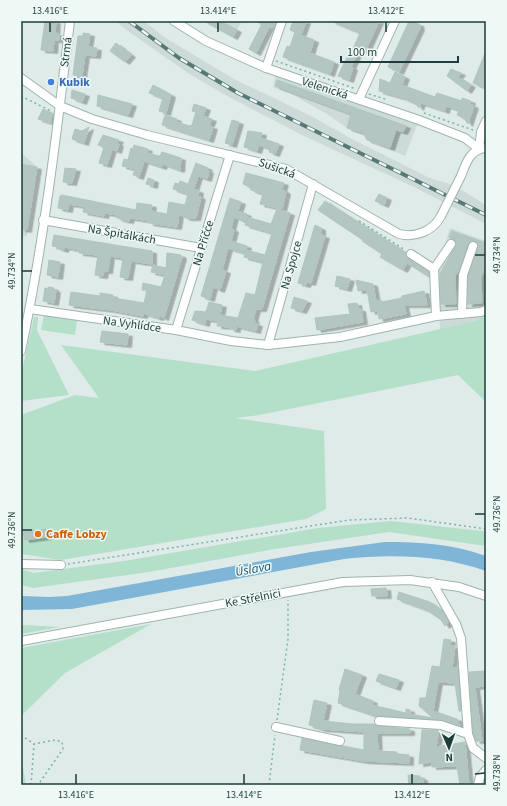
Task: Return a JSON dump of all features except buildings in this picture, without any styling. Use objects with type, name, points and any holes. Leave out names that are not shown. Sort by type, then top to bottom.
[{"type":"street","name":"Strmá","points":[[59,110],[70,21]]},
{"type":"street","name":"Velenická","points":[[174,21],[206,41],[266,68],[361,96],[464,138],[482,148]]},
{"type":"street","points":[[266,68],[282,21]]},
{"type":"street","points":[[361,96],[395,21]]},
{"type":"street","name":"Sušická","points":[[21,78],[59,110],[119,127],[286,169],[388,228],[404,235],[416,234],[430,229],[441,216],[471,154],[482,148]]},
{"type":"street","points":[[21,351],[30,309],[59,110]]},
{"type":"street","points":[[482,148],[481,132],[486,121]]},
{"type":"street","name":"Na Příčce","points":[[176,330],[230,155]]},
{"type":"street","name":"Na Spojce","points":[[268,345],[313,184]]},
{"type":"street","name":"Na Špitálkách","points":[[43,220],[201,248]]},
{"type":"street","points":[[436,316],[434,269],[451,244]]},
{"type":"street","points":[[462,314],[463,275],[473,246]]},
{"type":"street","points":[[411,254],[434,269]]},
{"type":"street","name":"Na Vyhlídce","points":[[30,309],[176,330],[231,341],[268,345],[340,337],[436,316],[486,310]]},
{"type":"street","points":[[21,564],[61,565]]},
{"type":"street","name":"Ke Střelnici","points":[[21,641],[343,582],[388,580],[432,582],[459,587],[486,596]]},
{"type":"street","points":[[432,582],[456,624],[461,638],[468,734],[473,748],[486,758]]},
{"type":"street","points":[[379,721],[441,725],[468,734]]},
{"type":"street","points":[[276,727],[340,741]]},
{"type":"street","points":[[478,785],[480,777],[486,770]]},
{"type":"path","points":[[269,58],[361,96],[391,101]]},
{"type":"path","points":[[21,96],[59,110]]},
{"type":"path","points":[[419,111],[481,132]]},
{"type":"path","points":[[356,219],[411,254]]},
{"type":"path","points":[[61,565],[349,520],[408,518],[486,530]]},
{"type":"path","points":[[269,785],[270,765],[288,639],[288,591]]},
{"type":"path","points":[[21,735],[34,744],[55,740],[62,742],[63,748],[38,785]]},
{"type":"path","points":[[32,785],[34,744]]},
{"type":"shaded area","points":[[116,21],[144,21],[164,37],[234,79],[311,116],[352,139],[432,179],[447,183],[463,191],[486,205],[486,224],[416,188],[300,134],[229,97],[188,73],[125,29]]},
{"type":"shaded area","points":[[204,21],[242,21],[233,37]]},
{"type":"shaded area","points":[[277,72],[419,120],[405,156],[367,140],[368,137],[347,128],[327,114],[293,95],[273,87]]},
{"type":"shaded area","points":[[21,153],[36,166],[27,236],[21,237]]},
{"type":"shaded area","points":[[450,228],[486,241],[486,314],[476,321],[440,330],[438,269]]},
{"type":"green space","points":[[486,314],[486,402],[458,375],[259,415],[235,418],[324,431],[326,509],[306,519],[61,560],[21,554],[21,415],[75,395],[99,398],[61,345],[255,371],[476,321]]},
{"type":"green space","points":[[44,315],[77,320],[75,335],[41,330]]},
{"type":"green space","points":[[34,317],[38,317],[37,330],[69,395],[21,401],[21,375]]},
{"type":"green space","points":[[391,521],[486,532],[486,546],[389,532],[275,549],[149,572],[33,588],[21,585],[21,569],[34,573],[124,561],[318,528]]},
{"type":"green space","points":[[151,624],[65,673],[21,716],[21,648]]},
{"type":"green space","points":[[21,625],[60,627],[21,634]]},
{"type":"green space","points":[[21,755],[26,785],[21,785]]},
{"type":"water","name":"Úslava","points":[[385,542],[436,544],[474,552],[486,556],[486,571],[434,559],[398,556],[362,557],[344,559],[72,609],[21,610],[21,596],[67,596],[311,552]]},
{"type":"railway","points":[[129,21],[179,58],[238,93],[486,215]]},
{"type":"place","name":"Kubik","points":[[51,82]]},
{"type":"place","name":"Caffe Lobzy","points":[[38,534]]}]
